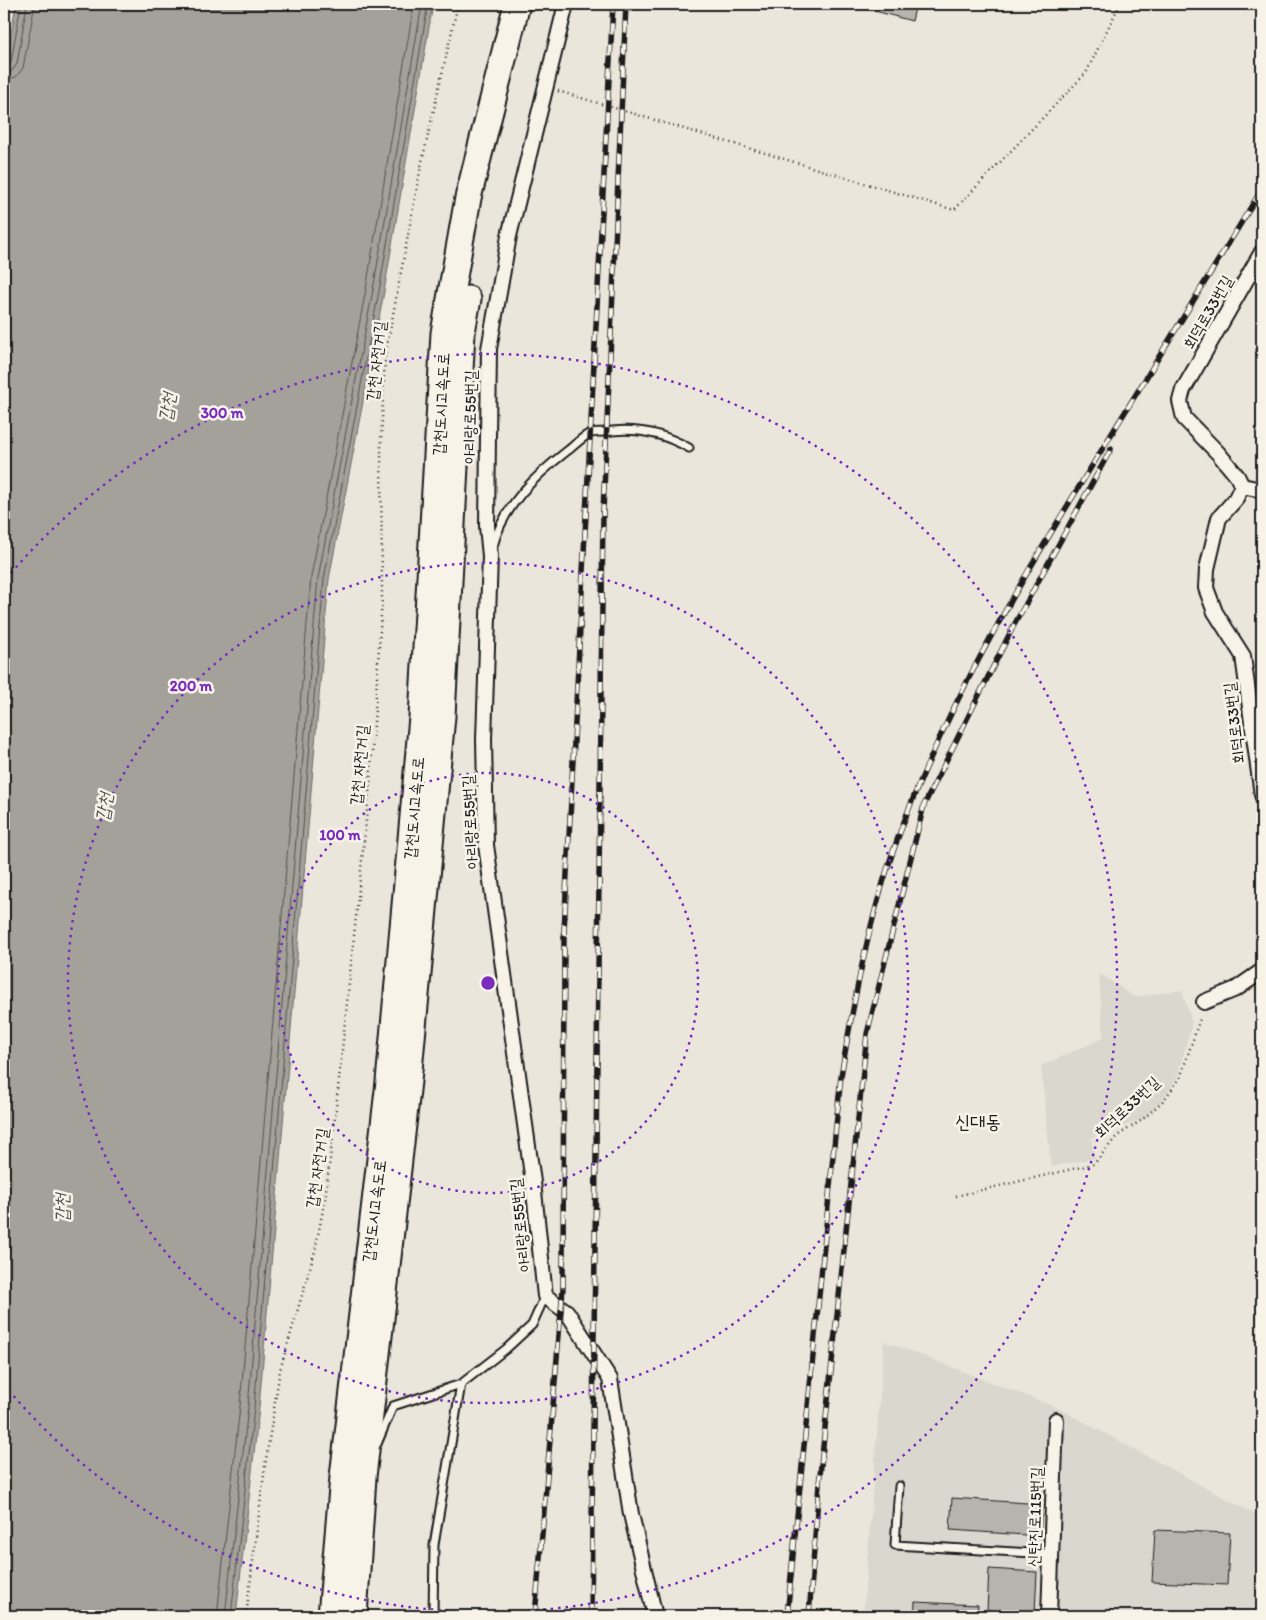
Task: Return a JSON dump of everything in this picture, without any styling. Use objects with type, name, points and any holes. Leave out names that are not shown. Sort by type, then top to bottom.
[{"type":"highway","name":"갑천도시고속도로","points":[[331,1616],[343,1477],[390,1082],[422,717],[444,333],[468,198],[517,4]]},
{"type":"highway","name":"갑천도시고속도로","points":[[354,1616],[364,1477],[408,1081],[442,716],[462,332],[485,202],[534,4]]},
{"type":"street","name":"아리랑로55번길","points":[[545,1296],[533,1182],[486,845],[484,739],[490,556],[487,478],[489,349],[509,236],[566,4]]},
{"type":"street","name":"회덕로33번길","points":[[1262,252],[1183,390],[1180,402],[1184,418],[1218,453],[1237,476],[1242,486],[1235,500],[1219,518],[1207,569],[1206,588],[1215,612],[1243,656],[1262,795]]},
{"type":"street","points":[[1242,486],[1262,490]]},
{"type":"street","points":[[1204,1002],[1236,989],[1262,971]]},
{"type":"street","points":[[545,1296],[568,1312],[610,1380],[631,1514],[655,1616]]},
{"type":"street","name":"신탄진로115번길","points":[[1049,1616],[1056,1420]]},
{"type":"lane","points":[[490,556],[498,526],[517,499],[545,468],[589,434],[618,429],[639,430],[674,440],[689,448]]},
{"type":"lane","points":[[364,1477],[393,1406],[461,1384],[506,1350],[532,1325],[545,1296]]},
{"type":"lane","points":[[433,1616],[434,1545],[461,1384]]},
{"type":"lane","points":[[899,1486],[895,1546],[1051,1554]]},
{"type":"path","name":"갑천 자전거길","points":[[246,1616],[265,1466],[280,1370],[315,1251],[326,1199],[334,1127],[370,783],[377,679],[382,599],[381,441],[385,358],[421,166],[458,4]]},
{"type":"path","points":[[545,87],[954,210],[1086,73],[1120,4]]},
{"type":"path","name":"회덕로33번길","points":[[956,1196],[1094,1164],[1116,1136],[1142,1120],[1164,1100],[1180,1078],[1194,1040],[1204,1002]]},
{"type":"shaded area","points":[[1099,973],[1134,997],[1182,990],[1192,1023],[1177,1078],[1163,1100],[1144,1119],[1091,1138],[1095,1158],[1051,1167],[1041,1066],[1103,1038]]},
{"type":"shaded area","points":[[884,1341],[1058,1408],[1262,1518],[1262,1616],[863,1616]]},
{"type":"water","name":"갑천","points":[[16,4],[433,4],[384,292],[329,579],[259,1408],[236,1616],[4,1616],[4,75]]},
{"type":"building","points":[[861,4],[916,4],[912,21],[860,7]]},
{"type":"building","points":[[952,1498],[1042,1504],[1040,1536],[950,1530]]},
{"type":"building","points":[[1155,1530],[1230,1533],[1227,1585],[1152,1582]]},
{"type":"building","points":[[989,1569],[1037,1572],[1035,1613],[987,1610]]},
{"type":"building","points":[[915,1602],[978,1605],[977,1616],[914,1616]]},
{"type":"railway","points":[[535,1616],[563,1288],[564,931],[613,4]]},
{"type":"railway","points":[[591,1616],[603,511],[626,4]]},
{"type":"railway","points":[[787,1616],[841,1076],[864,954],[889,864],[940,736],[989,641],[1042,547],[1262,189]]},
{"type":"railway","points":[[809,1616],[819,1484],[867,1034],[924,805],[1013,627],[1111,449]]},
{"type":"district","name":"신대동","points":[[978,1121]]}]
